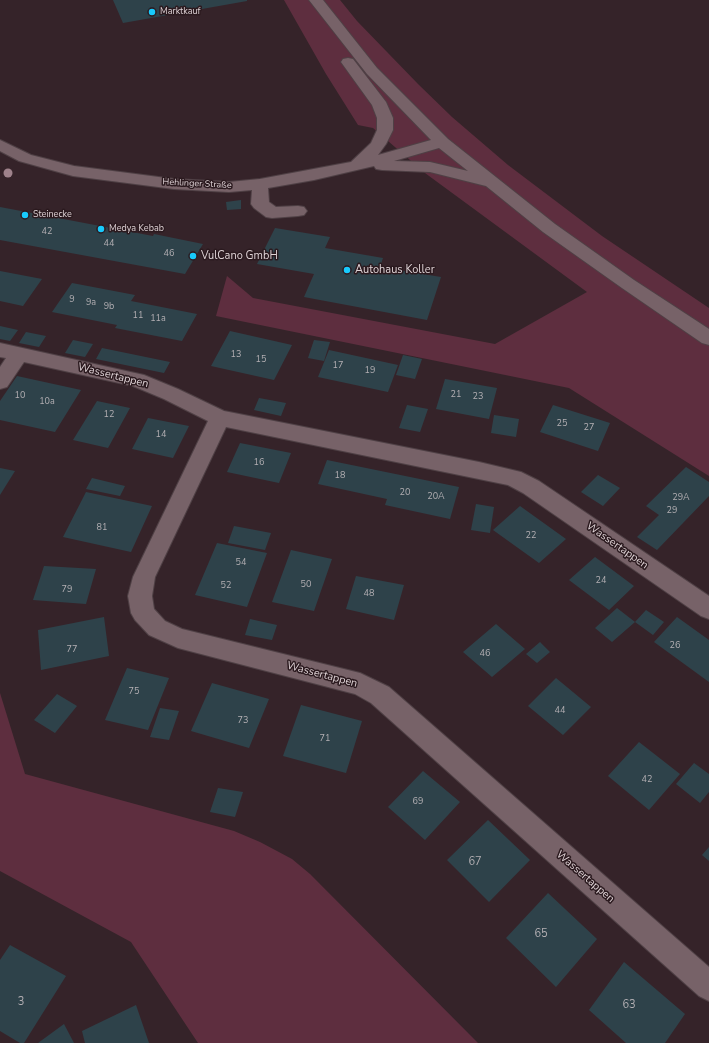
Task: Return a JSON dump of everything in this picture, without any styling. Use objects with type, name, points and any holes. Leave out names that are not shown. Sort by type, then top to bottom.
[{"type":"street","points":[[316,0],[372,71],[442,142],[549,228],[628,284],[709,338]]},
{"type":"street","points":[[330,18],[349,65],[380,105],[385,118],[385,130],[378,144],[371,153],[356,166]]},
{"type":"street","name":"Hehlinger Straße","points":[[4,152],[43,164],[73,171],[206,186],[229,186],[260,184],[356,166],[442,142]]},
{"type":"street","points":[[356,166],[404,165],[430,167],[491,182]]},
{"type":"street","points":[[260,184],[260,204],[272,213],[298,211]]},
{"type":"street","points":[[0,382],[9,352]]},
{"type":"street","name":"Wassertappen","points":[[9,352],[137,380],[171,394],[220,418],[513,478],[531,486],[709,609]]},
{"type":"street","name":"Wassertappen","points":[[220,418],[144,577],[140,596],[143,613],[157,628],[178,638],[360,684],[380,695],[709,986]]},
{"type":"shaded area","points":[[284,0],[340,0],[357,21],[418,84],[452,117],[508,165],[602,236],[709,308],[709,476],[569,388],[216,316],[227,276],[253,298],[495,344],[587,292],[425,173],[373,128],[358,125],[326,74]]},
{"type":"shaded area","points":[[0,693],[25,774],[234,831],[260,842],[292,859],[310,874],[478,1043],[198,1043],[131,942],[0,871]]},
{"type":"building","name":"Marktkauf","points":[[113,0],[247,0],[247,1],[123,23]]},
{"type":"building","points":[[241,200],[241,209],[227,210],[226,202]]},
{"type":"building","points":[[0,207],[203,244],[185,274],[0,240]]},
{"type":"building","name":"Autohaus Koller","points":[[275,228],[330,237],[325,248],[383,258],[380,267],[441,277],[427,320],[304,297],[314,274],[257,264]]},
{"type":"building","points":[[0,271],[42,279],[23,306],[0,301]]},
{"type":"building","points":[[72,283],[135,295],[131,301],[197,314],[182,341],[115,328],[117,325],[52,312]]},
{"type":"building","points":[[0,326],[18,330],[10,341],[0,339]]},
{"type":"building","points":[[230,331],[292,345],[274,380],[211,366]]},
{"type":"building","points":[[26,332],[46,336],[39,347],[19,343]]},
{"type":"building","points":[[73,340],[93,344],[85,357],[65,353]]},
{"type":"building","points":[[314,340],[330,342],[324,361],[308,358]]},
{"type":"building","points":[[102,348],[170,362],[164,373],[96,359]]},
{"type":"building","points":[[329,350],[398,365],[388,392],[318,377]]},
{"type":"building","points":[[403,355],[422,359],[415,379],[396,375]]},
{"type":"building","points":[[17,376],[81,390],[55,432],[0,420],[0,401]]},
{"type":"building","points":[[445,379],[497,388],[489,419],[436,409]]},
{"type":"building","points":[[259,398],[286,403],[281,416],[254,410]]},
{"type":"building","points":[[97,401],[130,408],[108,448],[73,440]]},
{"type":"building","points":[[407,405],[428,409],[420,432],[399,428]]},
{"type":"building","points":[[553,405],[610,423],[598,451],[540,432]]},
{"type":"building","points":[[494,415],[519,419],[516,437],[491,433]]},
{"type":"building","points":[[148,418],[189,426],[173,458],[132,449]]},
{"type":"building","points":[[240,443],[291,453],[279,483],[227,472]]},
{"type":"building","points":[[327,460],[459,487],[450,519],[385,505],[387,499],[318,484]]},
{"type":"building","points":[[686,467],[709,482],[709,496],[657,550],[637,537],[659,515],[646,506]]},
{"type":"building","points":[[0,468],[15,471],[0,495]]},
{"type":"building","points":[[598,475],[620,488],[603,506],[581,492]]},
{"type":"building","points":[[92,478],[125,486],[120,496],[86,489]]},
{"type":"building","points":[[86,492],[152,506],[131,552],[63,537]]},
{"type":"building","points":[[476,504],[494,507],[490,533],[471,530]]},
{"type":"building","points":[[520,506],[566,539],[539,563],[493,530]]},
{"type":"building","points":[[234,526],[271,533],[265,550],[228,543]]},
{"type":"building","points":[[217,543],[267,553],[247,607],[195,595]]},
{"type":"building","points":[[291,550],[332,559],[314,611],[272,602]]},
{"type":"building","points":[[595,557],[634,586],[609,610],[569,580]]},
{"type":"building","points":[[44,566],[96,569],[86,604],[33,600]]},
{"type":"building","points":[[356,576],[404,585],[394,620],[346,609]]},
{"type":"building","points":[[617,608],[635,622],[612,642],[595,628]]},
{"type":"building","points":[[646,610],[664,622],[653,635],[635,622]]},
{"type":"building","points":[[104,617],[109,656],[41,670],[38,630]]},
{"type":"building","points":[[677,617],[709,640],[709,682],[654,642]]},
{"type":"building","points":[[250,619],[277,625],[272,640],[245,635]]},
{"type":"building","points":[[496,624],[525,649],[492,677],[463,652]]},
{"type":"building","points":[[540,642],[550,652],[537,663],[526,654]]},
{"type":"building","points":[[127,668],[169,678],[148,730],[105,720]]},
{"type":"building","points":[[556,678],[591,707],[563,735],[528,706]]},
{"type":"building","points":[[212,683],[269,699],[249,748],[191,731]]},
{"type":"building","points":[[57,694],[77,706],[55,733],[34,720]]},
{"type":"building","points":[[301,705],[362,721],[346,773],[283,756]]},
{"type":"building","points":[[160,708],[179,711],[169,740],[150,737]]},
{"type":"building","points":[[639,742],[680,774],[649,810],[608,776]]},
{"type":"building","points":[[694,763],[709,774],[709,792],[700,803],[676,784]]},
{"type":"building","points":[[423,771],[460,802],[425,840],[388,807]]},
{"type":"building","points":[[218,788],[243,792],[235,817],[210,812]]},
{"type":"building","points":[[488,820],[530,860],[489,902],[447,860]]},
{"type":"building","points":[[709,847],[709,861],[702,855]]},
{"type":"building","points":[[548,893],[597,939],[556,987],[506,938]]},
{"type":"building","points":[[10,945],[66,976],[24,1043],[20,1043],[0,1031],[0,960]]},
{"type":"building","points":[[624,962],[685,1014],[665,1043],[626,1043],[589,1010]]},
{"type":"building","points":[[136,1005],[149,1043],[85,1043],[82,1031]]},
{"type":"building","points":[[64,1024],[74,1043],[38,1043]]},
{"type":"place","name":"Marktkauf","points":[[152,12]]},
{"type":"place","name":"Steinecke","points":[[25,215]]},
{"type":"place","name":"Medya Kebab","points":[[101,229]]},
{"type":"place","name":"VulCano GmbH","points":[[193,256]]},
{"type":"place","name":"Autohaus Koller","points":[[347,270]]}]
